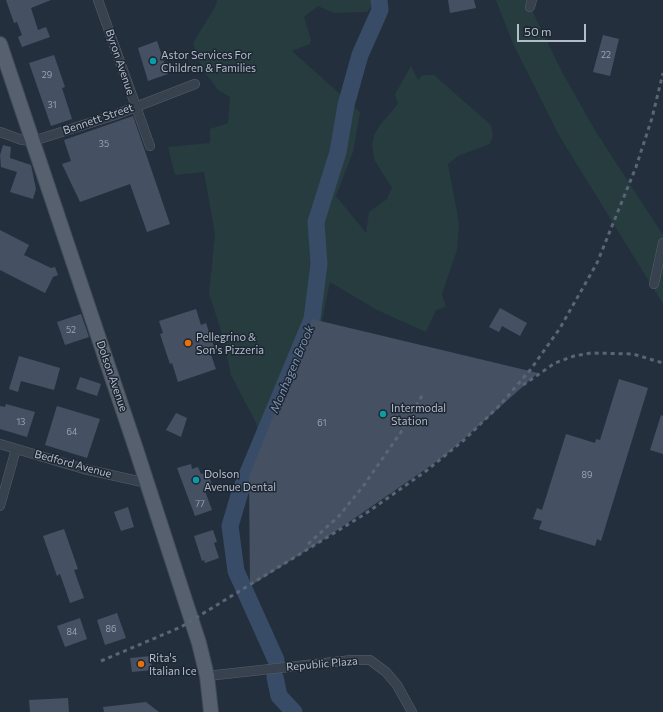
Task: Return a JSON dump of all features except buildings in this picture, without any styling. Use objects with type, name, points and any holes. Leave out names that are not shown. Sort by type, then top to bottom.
[{"type":"main road","name":"Dolson Avenue","points":[[0,44],[199,643],[207,676],[211,712]]},
{"type":"street","name":"Byron Avenue","points":[[98,0],[150,146]]},
{"type":"street","name":"Bennett Street","points":[[33,141],[135,107],[195,84]]},
{"type":"street","points":[[0,132],[22,140],[33,141]]},
{"type":"street","points":[[654,284],[663,243]]},
{"type":"street","name":"Bedford Avenue","points":[[0,444],[84,469],[147,483]]},
{"type":"street","points":[[0,506],[16,449]]},
{"type":"street","name":"Republic Plaza","points":[[207,676],[352,660],[370,660],[386,672],[397,685],[412,712]]},
{"type":"green space","points":[[217,0],[376,0],[367,12],[334,13],[318,6],[304,17],[311,40],[310,44],[292,51],[360,112],[353,152],[336,196],[366,233],[369,212],[387,199],[392,188],[375,161],[372,146],[374,135],[380,125],[398,104],[395,94],[411,66],[418,80],[423,75],[434,75],[491,125],[493,136],[490,144],[458,156],[448,164],[459,223],[457,250],[442,294],[446,307],[436,310],[426,332],[377,310],[330,282],[319,334],[257,462],[261,447],[256,423],[231,375],[222,334],[209,293],[215,234],[204,172],[175,175],[168,147],[210,143],[210,129],[228,123],[230,97],[218,90],[201,67],[193,43],[215,7]]},
{"type":"green space","points":[[496,0],[527,0],[562,72],[596,132],[663,235],[663,304],[560,137],[514,46]]},
{"type":"waterway","name":"Monhagen Brook","points":[[276,660],[236,571],[230,526],[240,492],[312,319],[319,264],[316,222],[338,152],[346,105],[360,55],[380,10],[379,0]]},
{"type":"waterway","name":"Monhagen Brook","points":[[275,677],[279,696],[294,712]]},
{"type":"railway","points":[[101,661],[181,627],[365,514],[426,471],[464,440],[500,405],[531,369],[560,328],[597,263],[636,167],[652,118],[663,73]]},
{"type":"railway","points":[[523,385],[555,363],[574,356],[591,353],[633,354],[663,363]]},
{"type":"railway","points":[[308,544],[339,516],[364,485],[401,432],[423,394]]},
{"type":"place","name":"Astor Services For Children & Families","points":[[153,61]]},
{"type":"place","name":"Pellegrino & Son's Pizzeria","points":[[188,343]]},
{"type":"place","name":"Intermodal Station","points":[[383,414]]},
{"type":"place","name":"Dolson Avenue Dental","points":[[196,480]]},
{"type":"place","name":"Rita's Italian Ice","points":[[141,664]]}]
